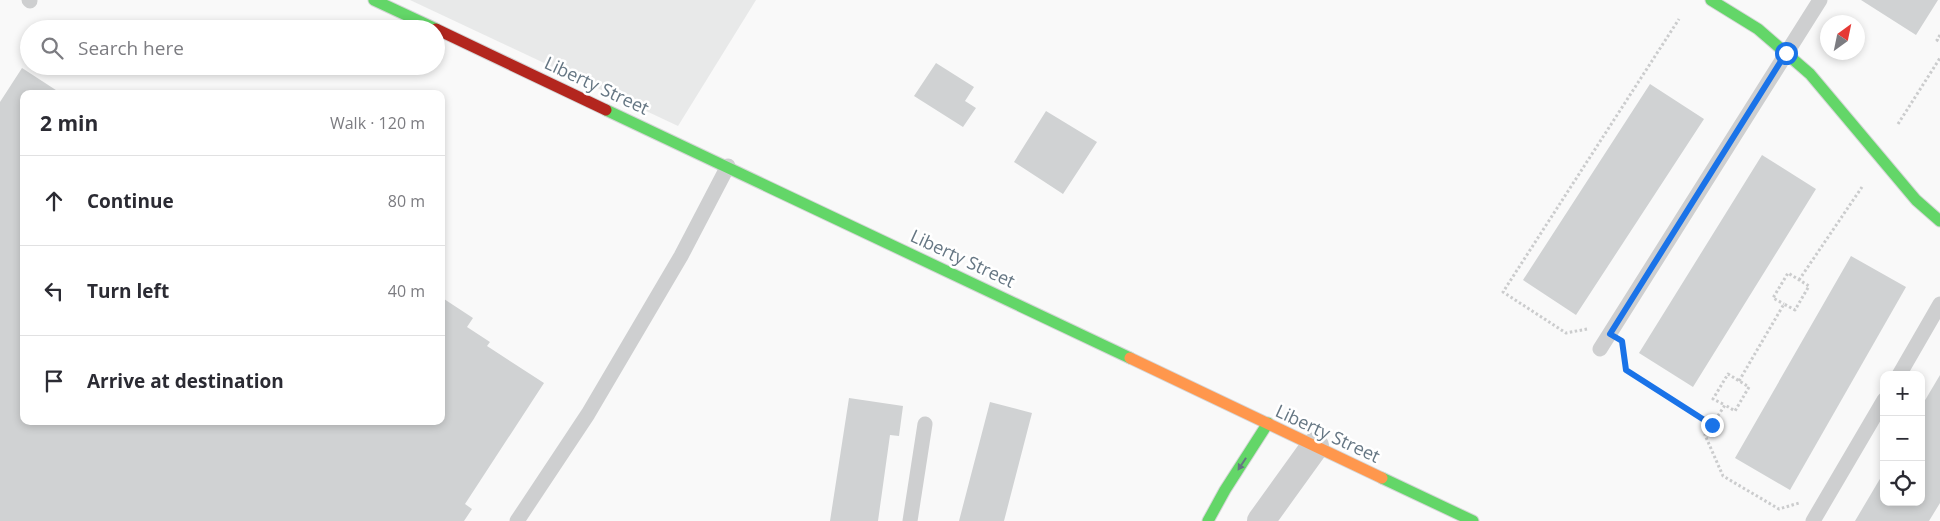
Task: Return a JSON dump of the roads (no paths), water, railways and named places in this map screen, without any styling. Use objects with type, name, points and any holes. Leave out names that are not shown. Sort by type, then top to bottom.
[{"type":"street","name":"Liberty Street","points":[[374,0],[417,20]]},
{"type":"street","points":[[1711,0],[1758,29],[1816,81],[1916,200],[1940,221]]},
{"type":"street","name":"Liberty Street","points":[[445,33],[1473,521]]},
{"type":"street","points":[[1208,521],[1268,423]]},
{"type":"street","points":[[1261,521],[1315,446]]},
{"type":"lane","points":[[1600,349],[1820,0]]},
{"type":"lane","points":[[517,521],[592,406],[681,256],[728,166]]},
{"type":"lane","points":[[1901,371],[1940,304]]},
{"type":"lane","points":[[1814,521],[1880,407]]},
{"type":"lane","points":[[910,521],[925,424]]}]
